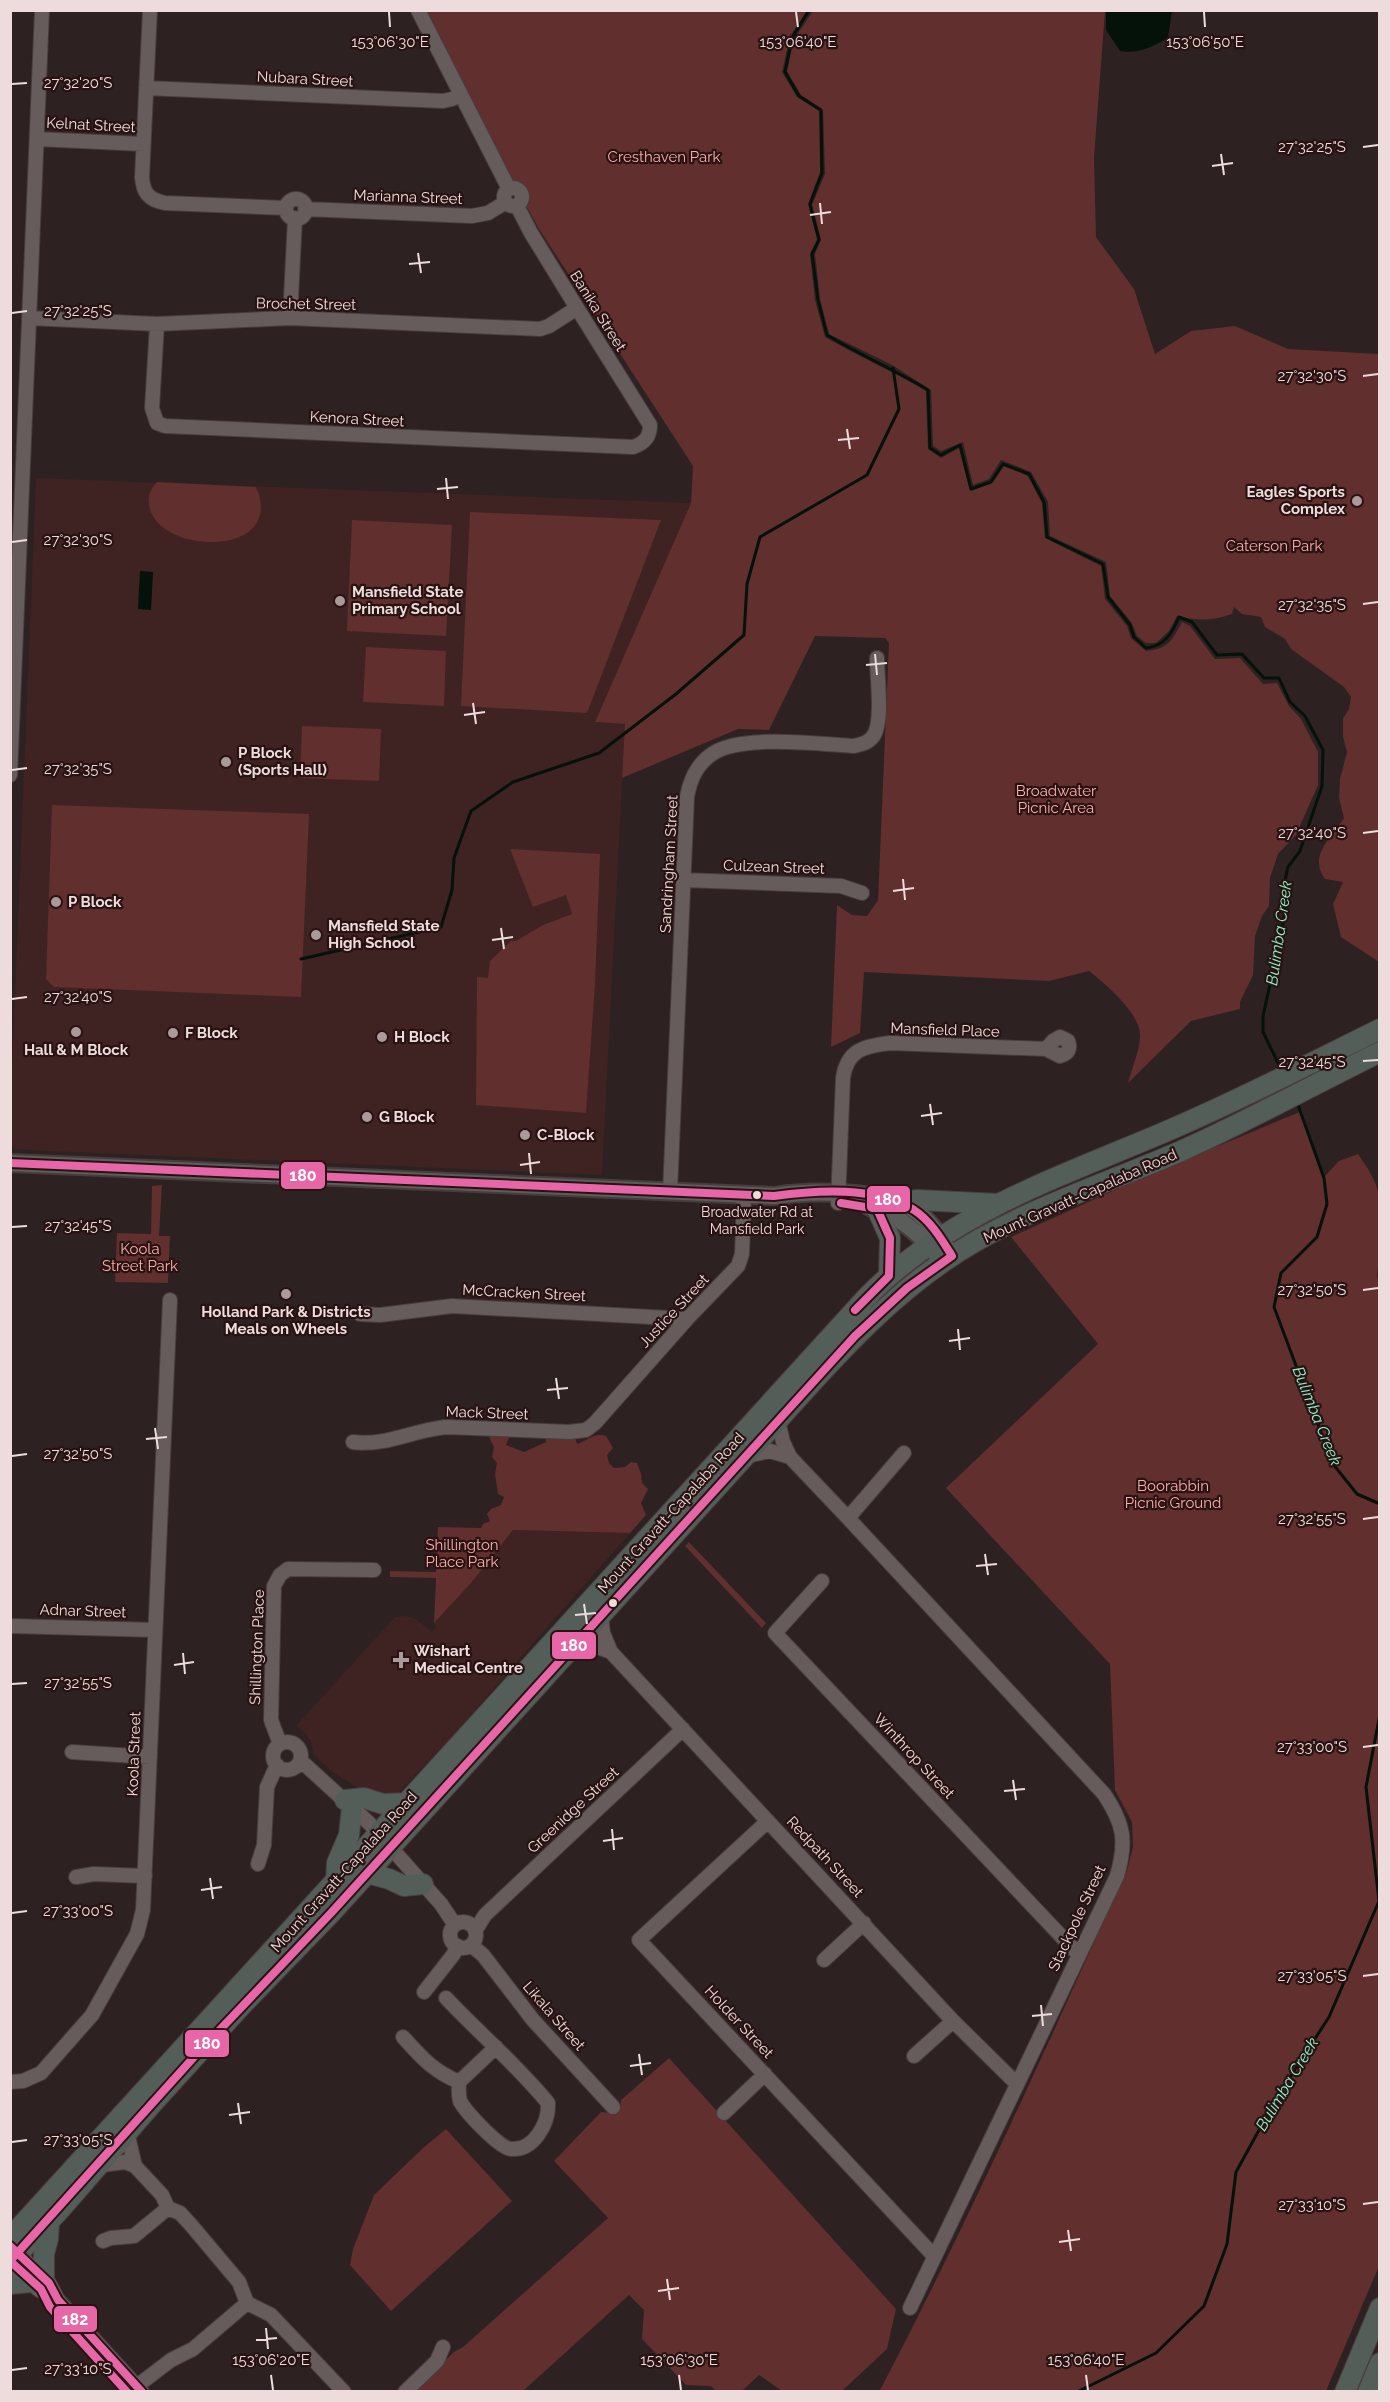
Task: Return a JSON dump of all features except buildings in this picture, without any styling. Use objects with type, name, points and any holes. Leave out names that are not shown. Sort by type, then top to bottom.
[{"type":"highway","name":"Mount Gravatt-Capalaba Road","points":[[12,2253],[49,2222],[101,2165],[127,2132],[277,1967],[367,1873],[407,1803],[866,1298],[889,1276],[934,1240],[999,1204],[1053,1178],[1192,1120],[1380,1029]]},
{"type":"highway","name":"Mount Gravatt-Capalaba Road","points":[[12,2253],[336,1881],[385,1841],[572,1648],[873,1318],[907,1288],[948,1259],[1030,1215],[1181,1151],[1380,1052]]},
{"type":"highway","points":[[900,1202],[918,1200],[999,1204]]},
{"type":"highway","points":[[877,1209],[890,1239],[889,1276]]},
{"type":"highway","points":[[336,1881],[337,1863],[348,1835],[348,1804],[364,1798],[383,1804],[407,1803]]},
{"type":"highway","points":[[367,1873],[404,1886],[423,1884]]},
{"type":"highway","points":[[10,2284],[37,2280],[48,2239],[49,2222]]},
{"type":"highway","points":[[1345,2391],[1380,2308]]},
{"type":"highway","points":[[1368,2391],[1380,2363]]},
{"type":"main road","points":[[10,1163],[774,1196],[793,1202],[881,1197],[900,1202],[923,1217],[934,1240],[948,1259]]},
{"type":"main road","points":[[839,1199],[877,1209],[934,1240]]},
{"type":"street","points":[[10,775],[42,10]]},
{"type":"street","points":[[143,144],[150,10]]},
{"type":"street","name":"Banika Street","points":[[418,10],[511,199],[650,425],[650,433]]},
{"type":"street","name":"Nubara Street","points":[[146,88],[443,101],[460,94]]},
{"type":"street","name":"Kelnat Street","points":[[37,139],[143,144]]},
{"type":"street","name":"Marianna Street","points":[[143,144],[143,188],[146,195],[155,201],[165,203],[295,212],[472,216],[488,213],[511,199]]},
{"type":"street","points":[[290,318],[295,212]]},
{"type":"street","name":"Brochet Street","points":[[29,318],[157,324],[290,318],[540,329],[555,323],[577,308]]},
{"type":"street","name":"Kenora Street","points":[[157,324],[152,408],[157,423],[165,426],[633,447],[642,444],[650,433]]},
{"type":"street","name":"Sandringham Street","points":[[670,1192],[687,797],[690,781],[699,766],[712,754],[729,747],[775,742],[854,746],[866,743],[874,735],[877,723],[877,658]]},
{"type":"street","name":"Culzean Street","points":[[684,880],[841,886],[862,893]]},
{"type":"street","name":"Mansfield Place","points":[[839,1199],[843,1078],[847,1061],[858,1050],[890,1043],[1046,1049]]},
{"type":"street","name":"Justice Street","points":[[586,1430],[595,1423],[687,1319],[738,1266],[742,1254],[744,1195]]},
{"type":"street","name":"Koola Street","points":[[10,2082],[23,2081],[41,2073],[92,2015],[136,1934],[143,1910],[170,1300]]},
{"type":"street","name":"McCracken Street","points":[[360,1314],[380,1315],[452,1306],[687,1319]]},
{"type":"street","name":"Stackpole Street","points":[[778,1421],[790,1458],[1104,1794],[1115,1810],[1122,1834],[1122,1857],[1116,1876],[910,2308]]},
{"type":"street","name":"Mack Street","points":[[353,1442],[368,1444],[429,1428],[448,1426],[569,1432],[586,1430]]},
{"type":"street","points":[[746,1456],[770,1451],[790,1458]]},
{"type":"street","points":[[848,1518],[904,1453]]},
{"type":"street","name":"Shillington Place","points":[[280,1744],[271,1720],[274,1586],[279,1575],[288,1569],[375,1569]]},
{"type":"street","name":"Winthrop Street","points":[[822,1581],[775,1633],[1078,1954]]},
{"type":"street","name":"Redpath Street","points":[[601,1615],[603,1633],[610,1652],[952,2020],[1017,2084]]},
{"type":"street","name":"Adnar Street","points":[[10,1626],[155,1630]]},
{"type":"street","points":[[572,1648],[597,1647],[610,1652]]},
{"type":"street","name":"Greenidge Street","points":[[476,1931],[485,1915],[683,1730]]},
{"type":"street","points":[[301,1761],[291,1769],[282,1769],[277,1765],[273,1754],[280,1744],[286,1742],[297,1745],[301,1761],[385,1841],[458,1923],[472,1925],[476,1931],[475,1939],[453,1956],[424,1992]]},
{"type":"street","points":[[72,1752],[150,1757]]},
{"type":"street","points":[[258,1864],[264,1845],[267,1787],[277,1765]]},
{"type":"street","name":"Holder Street","points":[[768,1821],[639,1940],[934,2256]]},
{"type":"street","points":[[76,1877],[94,1874],[145,1876]]},
{"type":"street","name":"Greenidge Street","points":[[458,1923],[485,1915]]},
{"type":"street","points":[[458,1923],[450,1936],[464,1946]]},
{"type":"street","points":[[824,1960],[864,1923]]},
{"type":"street","name":"Likala Street","points":[[464,1946],[483,1955],[533,2020],[613,2107]]},
{"type":"street","points":[[446,1998],[503,2052],[548,2103],[548,2114],[541,2132],[526,2146],[510,2149],[498,2143],[461,2103],[458,2093],[459,2082],[496,2047]]},
{"type":"street","points":[[914,2056],[952,2020]]},
{"type":"street","points":[[403,2037],[425,2062],[439,2073],[459,2082]]},
{"type":"street","points":[[724,2113],[765,2074]]},
{"type":"street","points":[[127,2132],[135,2166]]},
{"type":"street","points":[[101,2165],[125,2162],[135,2166],[162,2194],[168,2208],[180,2213],[239,2282],[246,2303],[271,2315],[344,2391]]},
{"type":"street","points":[[103,2241],[134,2236],[168,2208]]},
{"type":"street","points":[[12,2253],[37,2280],[39,2290],[58,2300],[140,2389],[171,2360],[193,2349],[246,2303]]},
{"type":"street","points":[[405,2391],[437,2361],[443,2347]]},
{"type":"shaded area","points":[[1106,11],[1172,11],[1168,38],[1139,51],[1120,51],[1106,30]]},
{"type":"shaded area","name":"Mansfield State High School","points":[[36,478],[691,503],[595,722],[625,724],[602,1175],[27,1150],[15,1149],[11,1145],[11,1092]]},
{"type":"shaded area","points":[[140,571],[153,572],[151,610],[138,609]]},
{"type":"shaded area","points":[[513,1530],[630,1533],[447,1742],[396,1795],[380,1796],[358,1788],[331,1771],[313,1754],[312,1744],[305,1733],[296,1726],[395,1617],[407,1616],[416,1619],[432,1632],[436,1627],[434,1623],[472,1582]]},
{"type":"green space","points":[[427,11],[807,11],[790,36],[782,72],[797,97],[819,111],[820,172],[808,204],[817,239],[810,254],[815,300],[825,337],[926,391],[928,449],[941,458],[959,448],[970,491],[992,483],[1004,466],[1028,476],[1042,503],[1045,538],[1101,566],[1105,599],[1127,626],[1131,638],[1146,651],[1160,648],[1168,643],[1182,622],[1190,626],[1215,659],[1240,658],[1263,684],[1277,683],[1289,706],[1301,719],[1318,752],[1318,785],[1296,835],[1278,854],[1270,878],[1269,906],[1262,916],[1255,936],[1253,975],[1240,1002],[1240,1009],[1191,1021],[1128,1083],[1138,1048],[1139,1028],[1129,1009],[1089,971],[1049,981],[864,972],[860,1033],[831,1047],[837,905],[852,915],[867,916],[878,900],[889,643],[885,638],[815,636],[769,730],[738,729],[622,778],[625,724],[595,722],[691,503],[693,466],[539,229]]},
{"type":"green space","name":"Caterson Park","points":[[813,11],[1105,11],[1094,158],[1096,237],[1134,289],[1155,354],[1191,331],[1235,326],[1288,349],[1379,354],[1379,962],[1341,937],[1333,904],[1343,882],[1325,879],[1320,871],[1320,855],[1323,847],[1344,818],[1339,798],[1340,779],[1347,752],[1343,737],[1343,718],[1349,709],[1351,697],[1344,687],[1291,649],[1285,639],[1265,627],[1261,617],[1242,614],[1234,607],[1232,614],[1218,618],[1198,619],[1177,616],[1169,631],[1156,643],[1146,643],[1137,636],[1132,623],[1110,596],[1106,562],[1050,536],[1048,502],[1031,472],[1001,460],[989,479],[973,485],[963,442],[941,451],[933,446],[931,390],[892,365],[829,334],[820,299],[815,254],[821,239],[812,205],[825,174],[823,110],[801,95],[787,71],[794,39]]},
{"type":"green space","points":[[157,482],[256,487],[261,509],[255,526],[240,536],[221,542],[200,541],[179,536],[162,526],[151,512],[149,496]]},
{"type":"green space","points":[[470,512],[661,520],[587,713],[461,706]]},
{"type":"green space","points":[[352,520],[452,525],[446,636],[347,631]]},
{"type":"green space","points":[[366,647],[446,651],[444,706],[363,702]]},
{"type":"green space","points":[[302,726],[381,729],[379,781],[300,778]]},
{"type":"green space","points":[[52,805],[309,814],[301,997],[54,987],[46,979]]},
{"type":"green space","points":[[510,849],[600,854],[595,984],[586,1113],[476,1105],[477,977],[488,978],[490,961],[511,941],[516,941],[543,925],[572,914],[566,895],[533,907]]},
{"type":"green space","name":"Boorabbin Picnic Ground","points":[[1302,1111],[1324,1177],[1339,1161],[1358,1154],[1374,1180],[1378,1191],[1381,1216],[1377,1278],[1379,1276],[1379,2266],[1326,2391],[879,2392],[1007,2132],[1127,1870],[1133,1847],[1132,1822],[1115,1790],[1110,1664],[946,1488],[1098,1344],[1011,1237],[1139,1179]]},
{"type":"green space","name":"Koola Street Park","points":[[162,1185],[159,1236],[170,1236],[168,1283],[115,1282],[117,1233],[151,1234],[152,1186]]},
{"type":"green space","name":"Shillington Place Park","points":[[504,1432],[509,1438],[506,1445],[524,1452],[546,1442],[545,1436],[575,1438],[577,1444],[594,1436],[606,1436],[613,1448],[607,1455],[609,1463],[614,1468],[625,1467],[631,1462],[637,1463],[642,1483],[648,1489],[641,1503],[646,1515],[630,1533],[513,1530],[472,1582],[434,1623],[436,1578],[390,1577],[390,1571],[436,1572],[438,1527],[481,1528],[483,1524],[490,1521],[487,1514],[491,1509],[501,1505],[504,1497],[498,1494],[495,1474],[497,1463],[492,1457],[494,1447],[489,1437],[495,1433]]},
{"type":"green space","points":[[689,1542],[766,1623],[762,1628],[685,1546]]},
{"type":"green space","points":[[669,2058],[896,2309],[887,2349],[842,2391],[782,2391],[759,2375],[742,2391],[716,2391],[711,2386],[686,2385],[642,2339],[644,2310],[629,2295],[523,2391],[413,2392],[454,2352],[463,2347],[608,2218],[554,2161],[601,2112],[613,2113],[621,2107],[621,2100]]},
{"type":"green space","points":[[446,2129],[512,2201],[391,2311],[350,2265],[353,2249],[374,2195]]},
{"type":"waterway","name":"Bulimba Creek","points":[[809,10],[792,38],[785,72],[799,96],[821,110],[822,173],[810,204],[819,240],[812,254],[818,300],[827,335],[928,390],[930,448],[941,455],[960,445],[971,489],[991,482],[1003,464],[1029,474],[1044,502],[1047,537],[1103,564],[1108,597],[1130,625],[1134,637],[1146,648],[1163,642],[1179,617],[1192,622],[1217,655],[1242,654],[1264,678],[1279,678],[1290,702],[1305,716],[1323,750],[1322,786],[1300,851],[1288,867],[1284,885],[1286,900],[1282,930],[1263,1016],[1263,1032],[1281,1069]]},
{"type":"waterway","points":[[301,959],[441,927],[452,890],[454,858],[471,811],[513,782],[599,753],[676,694],[744,635],[747,584],[760,537],[867,475],[899,409],[893,368]]},
{"type":"waterway","name":"Bulimba Creek","points":[[1297,1102],[1324,1178],[1327,1204],[1317,1237],[1281,1273],[1274,1307],[1333,1464],[1357,1494],[1380,1504]]},
{"type":"waterway","name":"Bulimba Creek","points":[[1077,2392],[1156,2353],[1204,2306],[1227,2244],[1236,2172],[1276,2099],[1329,2017],[1379,1901],[1366,1787],[1380,1714]]},
{"type":"transit line","name":"180","points":[[10,1163],[774,1196],[827,1191],[864,1193],[899,1202],[920,1214],[931,1225],[952,1256],[907,1288],[855,1336],[331,1913],[194,2057],[10,2261]]},
{"type":"transit line","name":"180","points":[[841,1203],[877,1209],[890,1238],[889,1276],[855,1310]]},
{"type":"transit line","name":"182","points":[[10,2246],[49,2283],[58,2300],[142,2392]]},
{"type":"transit line","points":[[10,2261],[41,2289],[50,2307],[127,2392]]},
{"type":"place","name":"Eagles Sports Complex","points":[[1357,501]]},
{"type":"place","name":"Mansfield State Primary School","points":[[340,601]]},
{"type":"place","name":"P Block (Sports Hall)","points":[[226,762]]},
{"type":"place","name":"P Block","points":[[56,902]]},
{"type":"place","name":"Mansfield State High School","points":[[316,935]]},
{"type":"place","name":"Hall & M Block","points":[[76,1032]]},
{"type":"place","name":"F Block","points":[[173,1033]]},
{"type":"place","name":"H Block","points":[[382,1037]]},
{"type":"place","name":"G Block","points":[[367,1117]]},
{"type":"place","name":"C-Block","points":[[525,1135]]},
{"type":"place","name":"Broadwater Rd at Mansfield Park","points":[[757,1195]]},
{"type":"place","name":"Holland Park & Districts Meals on Wheels","points":[[286,1294]]},
{"type":"place","name":"Wishart Medical Centre","points":[[401,1660]]},
{"type":"park label","name":"Cresthaven Park","points":[[664,157]]},
{"type":"park label","name":"Broadwater Picnic Area","points":[[1056,800]]}]
